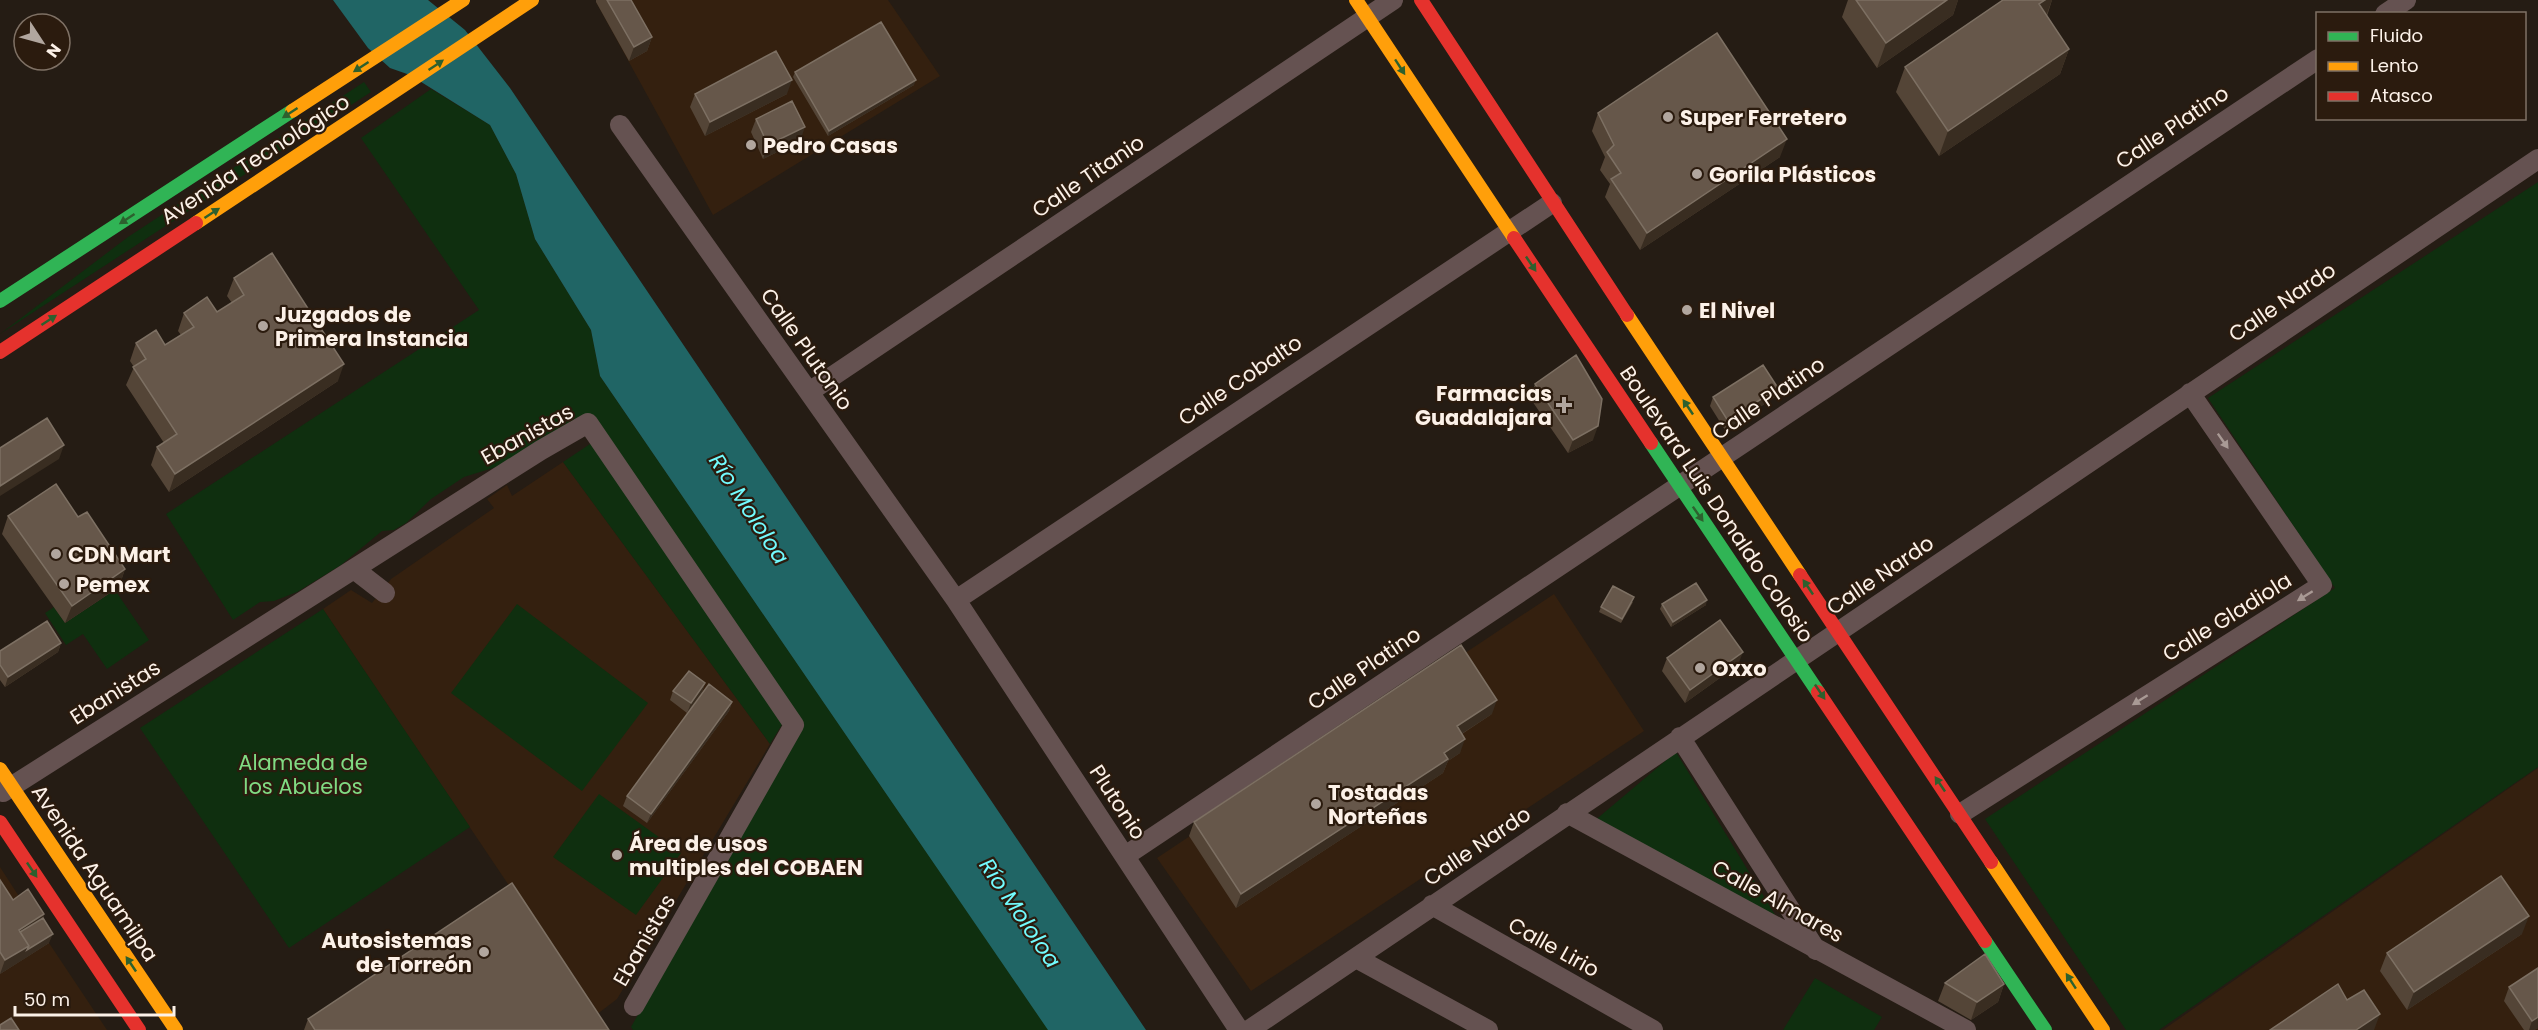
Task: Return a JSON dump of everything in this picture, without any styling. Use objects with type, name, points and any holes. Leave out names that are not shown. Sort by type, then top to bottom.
[{"type":"main road","name":"Avenida Tecnológico","points":[[0,300],[463,0]]},
{"type":"main road","name":"Avenida Tecnológico","points":[[0,351],[388,98],[532,0]]},
{"type":"main road","name":"Boulevard Luis Donaldo Colosio","points":[[1356,0],[2045,1030]]},
{"type":"main road","name":"Boulevard Luis Donaldo Colosio","points":[[1421,0],[1552,203],[2103,1030]]},
{"type":"main road","name":"Avenida Aguamilpa","points":[[0,769],[6,790],[176,1030]]},
{"type":"main road","points":[[0,822],[139,1030]]},
{"type":"street","name":"Calle Titanio","points":[[808,392],[1393,0]]},
{"type":"street","points":[[2388,12],[2406,0]]},
{"type":"street","name":"Calle Platino","points":[[1125,856],[2316,59]]},
{"type":"street","name":"Calle Plutonio","points":[[620,125],[956,600]]},
{"type":"street","name":"Calle Nardo","points":[[1249,1030],[2538,159]]},
{"type":"street","name":"Calle Cobalto","points":[[956,600],[1508,230],[1552,203]]},
{"type":"street","name":"Calle Gladiola","points":[[1960,814],[2322,585],[2190,393]]},
{"type":"street","name":"Ebanistas","points":[[6,790],[588,423],[794,725],[634,1006]]},
{"type":"street","points":[[354,569],[385,593]]},
{"type":"street","name":"Plutonio","points":[[956,600],[1239,1030]]},
{"type":"street","points":[[1680,738],[1817,951]]},
{"type":"street","name":"Calle Almares","points":[[1567,813],[1966,1030]]},
{"type":"street","name":"Calle Lirio","points":[[1432,905],[1653,1030]]},
{"type":"street","points":[[1356,958],[1488,1030]]},
{"type":"shaded area","name":"Pedro Casas","points":[[599,0],[888,0],[940,76],[713,215],[596,2]]},
{"type":"shaded area","points":[[563,462],[770,744],[617,999],[596,1015],[323,609],[351,590],[372,603],[391,579],[494,508],[487,499],[507,485],[512,496]]},
{"type":"shaded area","points":[[1554,594],[1644,731],[1251,991],[1157,858]]},
{"type":"shaded area","points":[[2538,768],[2538,1030],[2163,1030]]},
{"type":"shaded area","points":[[0,867],[49,943],[107,1030],[0,1030]]},
{"type":"green space","points":[[364,82],[371,92],[0,334],[128,237]]},
{"type":"green space","points":[[431,89],[490,125],[516,174],[535,239],[591,330],[600,376],[938,869],[1053,1030],[633,1030],[631,1027],[796,737],[588,423],[496,467],[464,477],[431,499],[406,523],[394,530],[382,531],[341,565],[297,592],[274,601],[260,602],[233,620],[166,514],[479,310],[361,138]]},
{"type":"green space","points":[[2538,182],[2538,767],[2159,1030],[2126,1030],[1985,819],[2335,588],[2208,398]]},
{"type":"green space","points":[[593,442],[786,718],[770,744],[563,462]]},
{"type":"green space","points":[[115,590],[149,640],[107,669],[83,634],[66,645],[45,613],[54,607],[65,623]]},
{"type":"green space","points":[[517,604],[648,703],[582,791],[451,693]]},
{"type":"green space","name":"Alameda de los Abuelos","points":[[323,609],[470,827],[289,948],[140,728]]},
{"type":"green space","points":[[1676,752],[1780,923],[1593,822]]},
{"type":"green space","name":"Área de usos multiples del COBAEN","points":[[599,794],[681,853],[636,915],[553,857]]},
{"type":"green space","points":[[1815,978],[1882,1017],[1874,1030],[1783,1030]]},
{"type":"water","name":"Río Mololoa","points":[[333,0],[428,0],[465,30],[510,88],[1146,1030],[1048,1030],[600,376],[591,330],[535,239],[516,174],[490,125],[410,75],[390,68],[368,48]]},
{"type":"building","points":[[607,0],[631,0],[652,37],[634,47]]},
{"type":"building","points":[[1856,0],[1947,0],[1886,43]]},
{"type":"building","points":[[2003,0],[2045,0],[2039,4],[2069,49],[1948,131],[1905,67]]},
{"type":"building","points":[[881,22],[916,80],[829,131],[795,72]]},
{"type":"building","points":[[1717,33],[1787,139],[1647,233],[1611,179],[1621,173],[1607,152],[1614,145],[1598,113]]},
{"type":"building","points":[[776,51],[792,80],[710,122],[695,94]]},
{"type":"building","points":[[792,101],[805,127],[768,145],[756,119]]},
{"type":"building","points":[[272,253],[344,364],[175,474],[157,447],[177,434],[133,367],[146,359],[136,343],[156,330],[165,345],[194,327],[184,313],[207,297],[217,312],[244,295],[234,278]]},
{"type":"building","name":"Farmacias Guadalajara","points":[[1576,355],[1602,399],[1598,426],[1573,440],[1535,384]]},
{"type":"building","points":[[1763,365],[1778,388],[1728,421],[1713,397]]},
{"type":"building","points":[[47,418],[64,445],[0,486],[0,448]]},
{"type":"building","name":"CDN Mart","points":[[56,484],[78,517],[87,512],[125,569],[72,606],[8,516]]},
{"type":"building","points":[[1696,583],[1707,600],[1673,622],[1662,604]]},
{"type":"building","points":[[1613,586],[1634,597],[1622,619],[1601,607]]},
{"type":"building","name":"Oxxo","points":[[1720,620],[1743,652],[1690,690],[1667,658]]},
{"type":"building","points":[[47,621],[61,643],[8,677],[0,665],[0,651]]},
{"type":"building","name":"Tostadas Norteñas","points":[[1461,645],[1497,700],[1457,726],[1465,739],[1444,753],[1448,759],[1241,894],[1194,822]]},
{"type":"building","points":[[689,671],[705,683],[691,703],[673,691]]},
{"type":"building","points":[[709,684],[732,702],[651,814],[627,796]]},
{"type":"building","points":[[2501,876],[2529,916],[2414,992],[2387,953]]},
{"type":"building","points":[[0,880],[13,900],[28,889],[44,914],[19,930],[29,946],[5,960],[0,952]]},
{"type":"building","name":"Autosistemas de Torreón","points":[[512,883],[609,1030],[315,1030],[308,1019]]},
{"type":"building","points":[[43,918],[53,934],[27,950],[29,946],[20,932]]},
{"type":"building","points":[[1985,954],[2004,984],[1977,1002],[1945,983]]},
{"type":"building","points":[[2538,968],[2538,1017],[2532,1021],[2509,987]]},
{"type":"building","points":[[2338,984],[2347,1000],[2364,990],[2380,1014],[2356,1030],[2270,1030]]},
{"type":"building","points":[[11,1018],[19,1030],[0,1030],[0,1025]]},
{"type":"traffic: fast","points":[[0,301],[292,111]]},
{"type":"traffic: fast","points":[[1651,443],[1818,692]]},
{"type":"traffic: fast","points":[[1985,941],[2045,1030]]},
{"type":"traffic: slow","points":[[292,111],[463,0]]},
{"type":"traffic: slow","points":[[196,223],[532,0]]},
{"type":"traffic: slow","points":[[1356,0],[1514,238]]},
{"type":"traffic: slow","points":[[1627,315],[1800,575]]},
{"type":"traffic: slow","points":[[0,769],[176,1030]]},
{"type":"traffic: slow","points":[[1991,862],[2103,1030]]},
{"type":"traffic: jam","points":[[1421,0],[1627,315]]},
{"type":"traffic: jam","points":[[0,352],[196,223]]},
{"type":"traffic: jam","points":[[1514,238],[1651,443]]},
{"type":"traffic: jam","points":[[1800,575],[1991,862]]},
{"type":"traffic: jam","points":[[1818,692],[1985,941]]},
{"type":"traffic: jam","points":[[0,822],[139,1030]]},
{"type":"place","name":"Super Ferretero","points":[[1668,117]]},
{"type":"place","name":"Pedro Casas","points":[[751,145]]},
{"type":"place","name":"Gorila Plásticos","points":[[1697,174]]},
{"type":"place","name":"El Nivel","points":[[1687,310]]},
{"type":"place","name":"Juzgados de Primera Instancia","points":[[263,326]]},
{"type":"place","name":"Farmacias Guadalajara","points":[[1564,405]]},
{"type":"place","name":"CDN Mart","points":[[56,554]]},
{"type":"place","name":"Pemex","points":[[64,584]]},
{"type":"place","name":"Oxxo","points":[[1700,668]]},
{"type":"place","name":"Tostadas Norteñas","points":[[1316,804]]},
{"type":"place","name":"Área de usos multiples del COBAEN","points":[[617,855]]},
{"type":"place","name":"Autosistemas de Torreón","points":[[484,952]]}]
